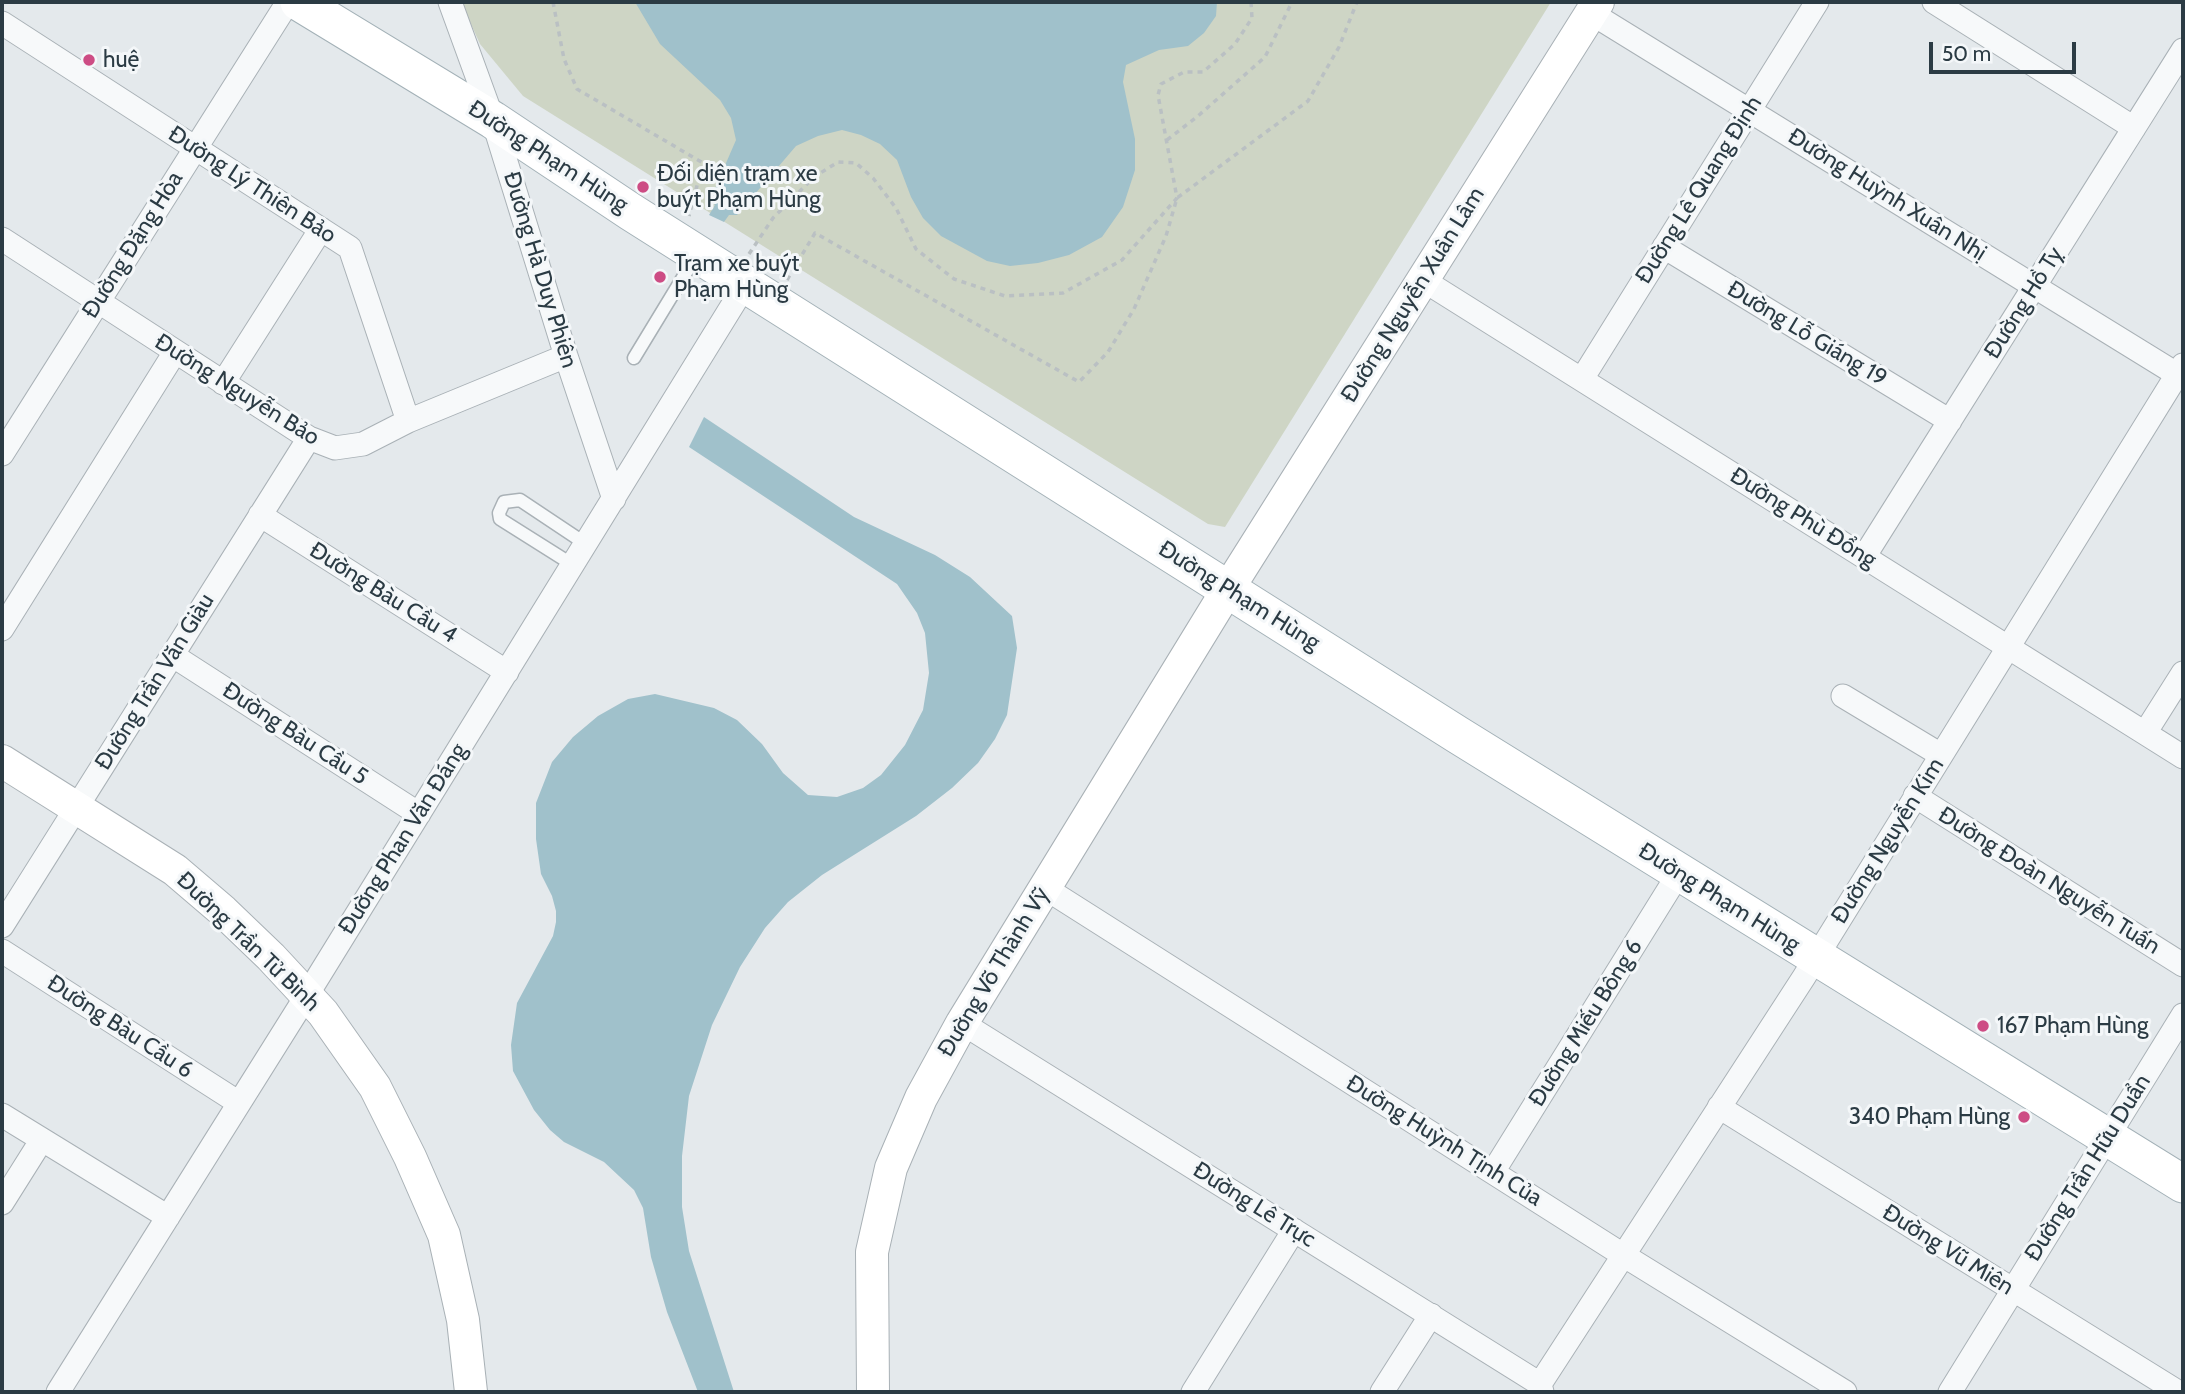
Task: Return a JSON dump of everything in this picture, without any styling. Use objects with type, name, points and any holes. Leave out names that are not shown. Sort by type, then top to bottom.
[{"type":"main road","name":"Đường Phạm Hùng","points":[[299,2],[493,120],[688,248],[755,281],[1228,589],[1815,958],[2183,1184]]},
{"type":"street","name":"Đường Đặng Hòa","points":[[2,454],[288,2]]},
{"type":"street","name":"Đường Hà Duy Phiên","points":[[450,2],[493,120],[566,356],[614,499]]},
{"type":"street","name":"Đường Lê Quang Định","points":[[1581,379],[1817,2]]},
{"type":"street","points":[[1934,2],[2134,128]]},
{"type":"street","name":"Đường Huỳnh Xuân Nhị","points":[[1595,8],[1749,109],[2034,286],[2181,372]]},
{"type":"street","name":"Đường Nguyễn Xuân Lâm","points":[[1228,589],[1595,8]]},
{"type":"street","name":"Đường Lý Thiên Bảo","points":[[2,23],[350,248],[408,421]]},
{"type":"street","name":"Đường Hồ Tỵ","points":[[1864,557],[2183,50]]},
{"type":"street","points":[[223,383],[321,229]]},
{"type":"street","name":"Đường Nguyễn Bảo","points":[[2,239],[309,438],[335,448],[363,444],[408,421],[566,356]]},
{"type":"street","name":"Đường Lỗ Giáng 19","points":[[1664,247],[1950,421]]},
{"type":"street","name":"Đường Phù Đổng","points":[[1423,280],[2183,757]]},
{"type":"street","name":"Đường Phan Văn Đáng","points":[[58,1392],[614,499],[755,281]]},
{"type":"street","points":[[2,629],[175,352]]},
{"type":"street","name":"Đường Nguyễn Kim","points":[[1541,1388],[1623,1255],[1815,958],[2181,372]]},
{"type":"street","name":"Đường Trần Văn Giàu","points":[[2,926],[309,438]]},
{"type":"street","name":"Đường Bàu Cầu 4","points":[[260,515],[507,672]]},
{"type":"street","name":"Đường Võ Thành Vỹ","points":[[873,1392],[873,1252],[891,1168],[921,1098],[962,1023],[1228,589]]},
{"type":"street","name":"Đường Bàu Cầu 5","points":[[172,655],[419,814]]},
{"type":"street","points":[[2145,733],[2183,673]]},
{"type":"street","points":[[1843,696],[1941,755]]},
{"type":"street","name":"Đường Trần Tử Bình","points":[[2,761],[175,870],[223,911],[323,1013],[375,1087],[411,1157],[444,1235],[463,1320],[471,1392]]},
{"type":"street","name":"Đường Đoàn Nguyễn Tuấn","points":[[1915,796],[2183,965]]},
{"type":"street","name":"Đường Miếu Bông 6","points":[[1493,1172],[1679,873]]},
{"type":"street","name":"Đường Huỳnh Tịnh Của","points":[[1045,888],[1623,1255],[1845,1392]]},
{"type":"street","name":"Đường Bàu Cầu 6","points":[[2,951],[239,1103]]},
{"type":"street","name":"Đường Trần Hữu Duẩn","points":[[1950,1392],[2183,1015]]},
{"type":"street","name":"Đường Lê Trực","points":[[962,1023],[1431,1315],[1541,1388]]},
{"type":"street","name":"Đường Vũ Miên","points":[[1719,1107],[2178,1392]]},
{"type":"street","points":[[2,1115],[168,1217]]},
{"type":"street","points":[[2,1203],[41,1141]]},
{"type":"street","points":[[1193,1392],[1294,1230]]},
{"type":"street","points":[[1382,1392],[1431,1315]]},
{"type":"lane","points":[[634,358],[688,248]]},
{"type":"lane","points":[[573,565],[500,519],[499,513],[504,502],[520,500],[586,544]]},
{"type":"path","points":[[553,2],[564,59],[577,89],[703,163],[692,207],[688,248]]},
{"type":"path","points":[[755,281],[815,233],[1079,382],[1108,352],[1134,309],[1166,236],[1177,198],[1158,95],[1161,83],[1184,72],[1203,72],[1235,44],[1252,18],[1251,2]]},
{"type":"path","points":[[1167,140],[1265,57],[1292,2]]},
{"type":"path","points":[[755,281],[774,218],[814,177],[838,162],[856,163],[873,178],[896,208],[916,249],[954,279],[1005,296],[1063,293],[1122,260],[1177,198],[1308,101],[1339,47],[1357,2]]},
{"type":"green space","points":[[461,2],[1551,2],[1225,527],[1208,524],[523,96],[480,44]]},
{"type":"water","points":[[635,2],[1217,2],[1216,16],[1204,33],[1188,46],[1159,50],[1126,65],[1123,82],[1135,139],[1135,170],[1123,207],[1102,237],[1069,255],[1038,263],[1010,266],[987,261],[941,236],[923,218],[911,197],[897,160],[880,144],[842,130],[818,136],[796,146],[737,215],[729,215],[724,222],[709,215],[715,205],[710,200],[736,140],[731,118],[720,100],[660,44]]},
{"type":"water","points":[[704,417],[854,517],[935,555],[970,577],[1012,616],[1017,648],[1007,715],[995,739],[978,763],[952,788],[916,816],[822,875],[788,902],[765,928],[740,967],[712,1025],[689,1096],[682,1156],[682,1207],[689,1251],[734,1392],[698,1392],[667,1312],[651,1257],[643,1208],[634,1190],[604,1162],[564,1142],[550,1130],[534,1110],[513,1071],[511,1045],[517,1003],[553,936],[556,922],[552,896],[541,874],[536,839],[536,803],[552,762],[573,737],[598,716],[628,699],[655,694],[714,708],[737,720],[762,744],[783,773],[808,795],[837,797],[863,788],[881,775],[905,745],[923,710],[929,673],[925,633],[917,613],[897,584],[689,447]]},
{"type":"place","name":"huệ","points":[[89,60]]},
{"type":"place","name":"Đối diện trạm xe buýt Phạm Hùng","points":[[643,187]]},
{"type":"place","name":"Trạm xe buýt Phạm Hùng","points":[[660,277]]},
{"type":"place","name":"167 Phạm Hùng","points":[[1983,1026]]},
{"type":"place","name":"340 Phạm Hùng","points":[[2024,1117]]}]
